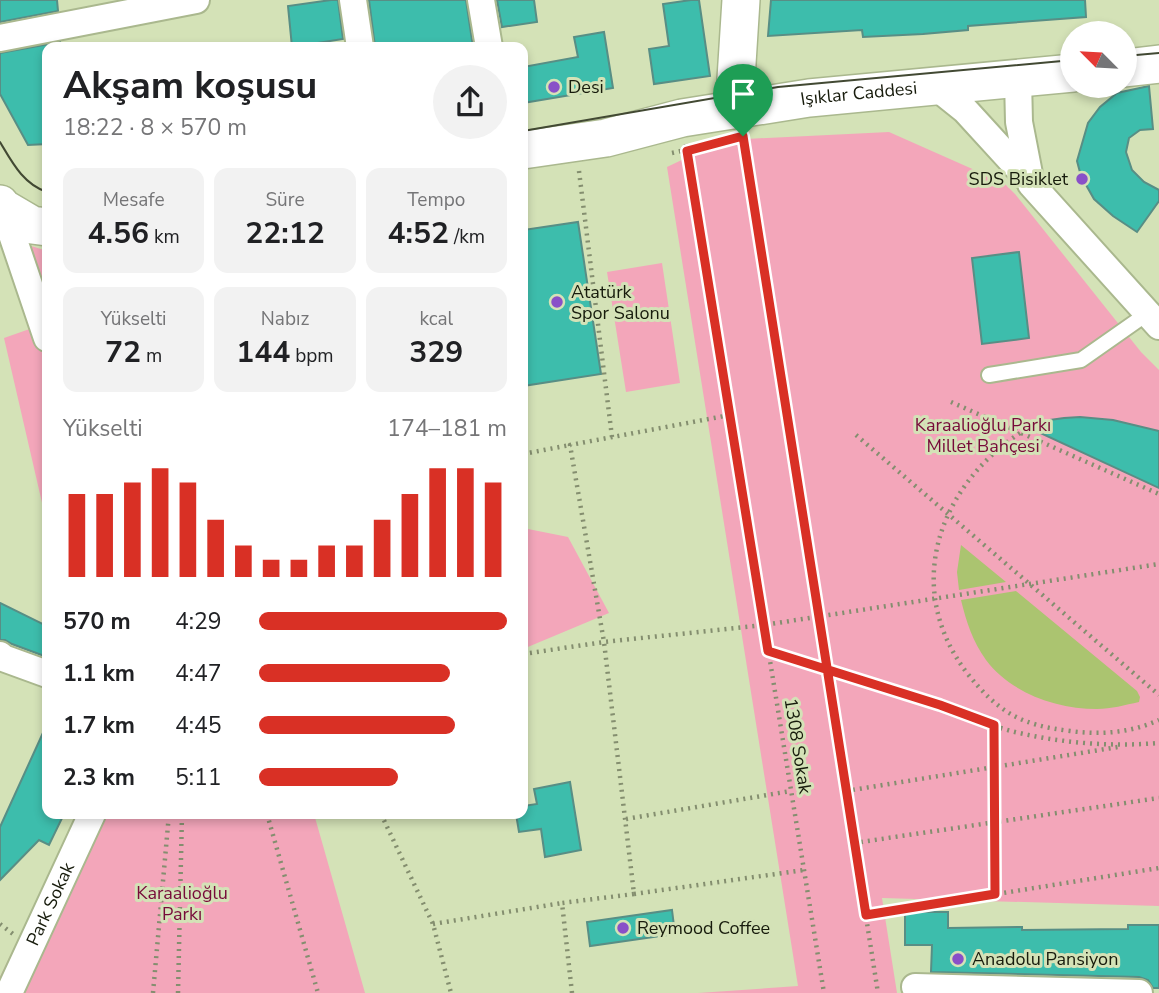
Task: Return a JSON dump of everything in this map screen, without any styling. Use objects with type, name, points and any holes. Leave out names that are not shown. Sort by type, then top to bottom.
[{"type":"street","points":[[0,38],[159,3],[196,0]]},
{"type":"street","points":[[353,0],[360,42]]},
{"type":"street","points":[[481,0],[488,42]]},
{"type":"street","points":[[606,138],[685,148],[742,129],[736,79],[741,0]]},
{"type":"street","points":[[1138,66],[1159,64]]},
{"type":"street","name":"Işıklar Caddesi","points":[[528,149],[606,138],[682,118],[742,129],[809,98],[1060,74]]},
{"type":"street","points":[[1018,79],[1019,122],[1031,184]]},
{"type":"street","points":[[935,86],[964,110],[1154,320]]},
{"type":"street","points":[[1,207],[32,225],[42,227]]},
{"type":"street","points":[[1,207],[42,324]]},
{"type":"street","points":[[0,655],[42,672]]},
{"type":"street","name":"Park Sokak","points":[[9,993],[90,819]]},
{"type":"street","points":[[915,987],[1139,993]]},
{"type":"lane","points":[[989,375],[1081,360],[1154,320]]},
{"type":"path","points":[[742,129],[878,993]]},
{"type":"path","name":"1308 Sokak","points":[[685,148],[824,993]]},
{"type":"path","points":[[578,164],[612,437]]},
{"type":"path","points":[[951,402],[1159,494]]},
{"type":"path","points":[[528,453],[730,415]]},
{"type":"path","points":[[1020,433],[993,452],[978,467],[956,499],[940,535],[935,557],[935,599],[943,630],[956,657],[990,700],[1004,711],[1030,723],[1104,734],[1124,732],[1159,720]]},
{"type":"path","points":[[856,435],[1159,695]]},
{"type":"path","points":[[570,445],[604,642],[634,894]]},
{"type":"path","points":[[528,653],[604,642],[764,625],[1159,564]]},
{"type":"path","points":[[768,651],[1011,730],[1059,740],[1104,744],[1159,743]]},
{"type":"path","points":[[994,725],[995,894]]},
{"type":"path","points":[[846,791],[1137,744]]},
{"type":"path","points":[[626,819],[791,791]]},
{"type":"path","points":[[854,843],[1159,798]]},
{"type":"path","points":[[153,993],[169,819]]},
{"type":"path","points":[[178,993],[182,819]]},
{"type":"path","points":[[268,819],[318,993]]},
{"type":"path","points":[[383,819],[433,924],[451,993]]},
{"type":"path","points":[[866,915],[1159,868]]},
{"type":"path","points":[[433,924],[562,903],[804,870]]},
{"type":"path","points":[[562,903],[572,993]]},
{"type":"green space","name":"Karaalioğlu Parkı Millet Bahçesi","points":[[889,132],[1004,183],[1141,352],[1159,370],[1159,906],[882,898],[897,993],[698,993],[798,986],[667,167],[688,157],[746,139]]},
{"type":"green space","points":[[25,244],[42,249],[42,503],[4,338],[41,325]]},
{"type":"green space","points":[[662,263],[680,383],[626,392],[607,272]]},
{"type":"green space","points":[[528,529],[568,537],[609,613],[528,647]]},
{"type":"green space","name":"Karaalioğlu Parkı","points":[[76,819],[315,819],[365,993],[0,993],[0,977]]},
{"type":"shaded area","points":[[961,545],[1006,582],[959,590],[957,572]]},
{"type":"shaded area","points":[[1016,591],[1137,691],[1139,702],[1102,709],[1066,706],[1021,690],[996,672],[974,639],[961,600]]},
{"type":"building","points":[[0,0],[57,0],[58,11],[0,22]]},
{"type":"building","points":[[338,0],[343,39],[292,42],[288,6]]},
{"type":"building","points":[[369,0],[466,0],[472,42],[374,42]]},
{"type":"building","points":[[497,0],[534,0],[537,22],[502,27]]},
{"type":"building","points":[[699,0],[710,76],[654,84],[649,49],[669,46],[663,4]]},
{"type":"building","points":[[771,0],[1085,0],[1086,17],[968,26],[968,30],[923,34],[863,37],[862,30],[768,36]]},
{"type":"building","points":[[604,32],[613,88],[528,102],[528,66],[578,57],[574,37]]},
{"type":"building","points":[[42,45],[42,144],[28,145],[0,94],[0,53]]},
{"type":"building","points":[[1149,86],[1153,129],[1140,130],[1129,138],[1126,152],[1132,170],[1144,182],[1159,190],[1159,201],[1137,232],[1094,199],[1081,176],[1077,161],[1088,123],[1100,107],[1111,98],[1138,98],[1138,88]]},
{"type":"building","name":"Atatürk Spor Salonu","points":[[578,222],[601,374],[528,385],[528,229]]},
{"type":"building","points":[[1019,252],[1029,338],[982,344],[972,258]]},
{"type":"building","points":[[1080,417],[1113,420],[1159,431],[1159,488],[1021,424]]},
{"type":"building","points":[[0,603],[42,624],[42,655],[0,640]]},
{"type":"building","points":[[42,735],[42,819],[62,819],[49,845],[39,840],[0,880],[0,827]]},
{"type":"building","points":[[570,782],[581,850],[545,857],[541,829],[519,832],[517,819],[528,819],[528,805],[537,804],[534,789]]},
{"type":"building","points":[[672,910],[675,934],[590,946],[587,922]]},
{"type":"building","points":[[905,912],[948,912],[948,928],[1128,929],[1128,925],[1159,925],[1159,988],[1153,988],[1148,980],[1139,977],[931,972],[932,945],[905,945]]},
{"type":"tram line","points":[[1138,55],[1159,53]]},
{"type":"tram line","points":[[528,130],[778,87],[1060,61]]},
{"type":"tram line","points":[[0,142],[25,178],[42,190]]},
{"type":"place","name":"Desi","points":[[554,87]]},
{"type":"place","name":"SDS Bisiklet","points":[[1082,179]]},
{"type":"place","name":"Atatürk Spor Salonu","points":[[557,302]]},
{"type":"place","name":"Reymood Coffee","points":[[623,928]]},
{"type":"place","name":"Anadolu Pansiyon","points":[[958,959]]},
{"type":"route","points":[[743,136],[687,151],[768,651],[827,669],[940,705],[994,725],[995,894],[866,915],[846,791],[837,730],[827,669],[743,136]]}]
